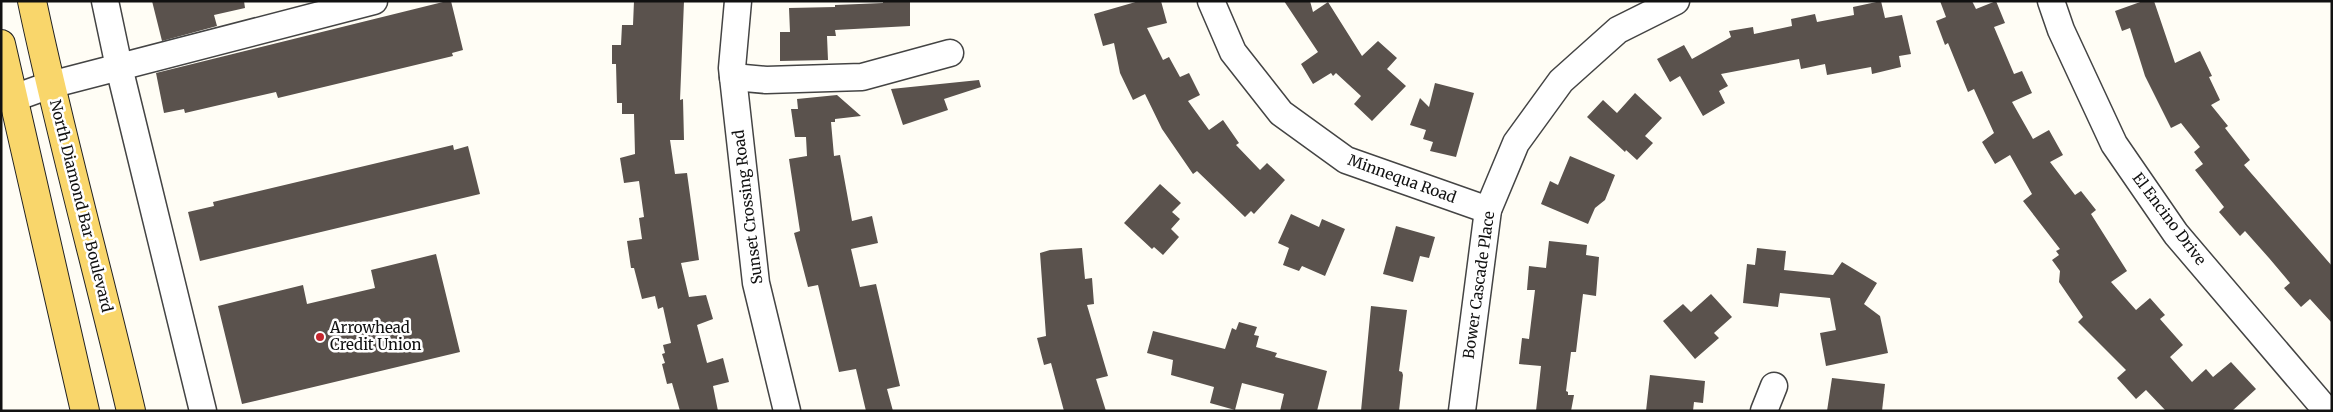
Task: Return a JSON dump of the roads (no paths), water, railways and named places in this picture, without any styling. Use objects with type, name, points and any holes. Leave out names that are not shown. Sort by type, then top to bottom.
[{"type":"main road","name":"North Diamond Bar Boulevard","points":[[32,1],[50,85],[73,169],[131,411]]},
{"type":"main road","points":[[1,44],[86,411]]},
{"type":"street","points":[[105,1],[119,67],[203,411]]},
{"type":"street","points":[[14,98],[50,85],[252,31],[374,1]]},
{"type":"street","name":"Sunset Crossing Road","points":[[738,1],[733,77],[756,283],[787,411]]},
{"type":"street","name":"Minnequa Road","points":[[1211,1],[1233,52],[1281,113],[1346,160],[1488,210]]},
{"type":"street","name":"Bower Cascade Place","points":[[1462,411],[1488,210],[1516,143],[1560,80],[1618,30],[1676,1]]},
{"type":"street","name":"El Encino Drive","points":[[2051,1],[2061,30],[2114,144],[2176,234],[2328,411]]},
{"type":"street","points":[[733,77],[766,80],[862,77],[950,53]]},
{"type":"street","points":[[1764,411],[1774,386]]},
{"type":"place","name":"Arrowhead Credit Union","points":[[320,337]]}]
